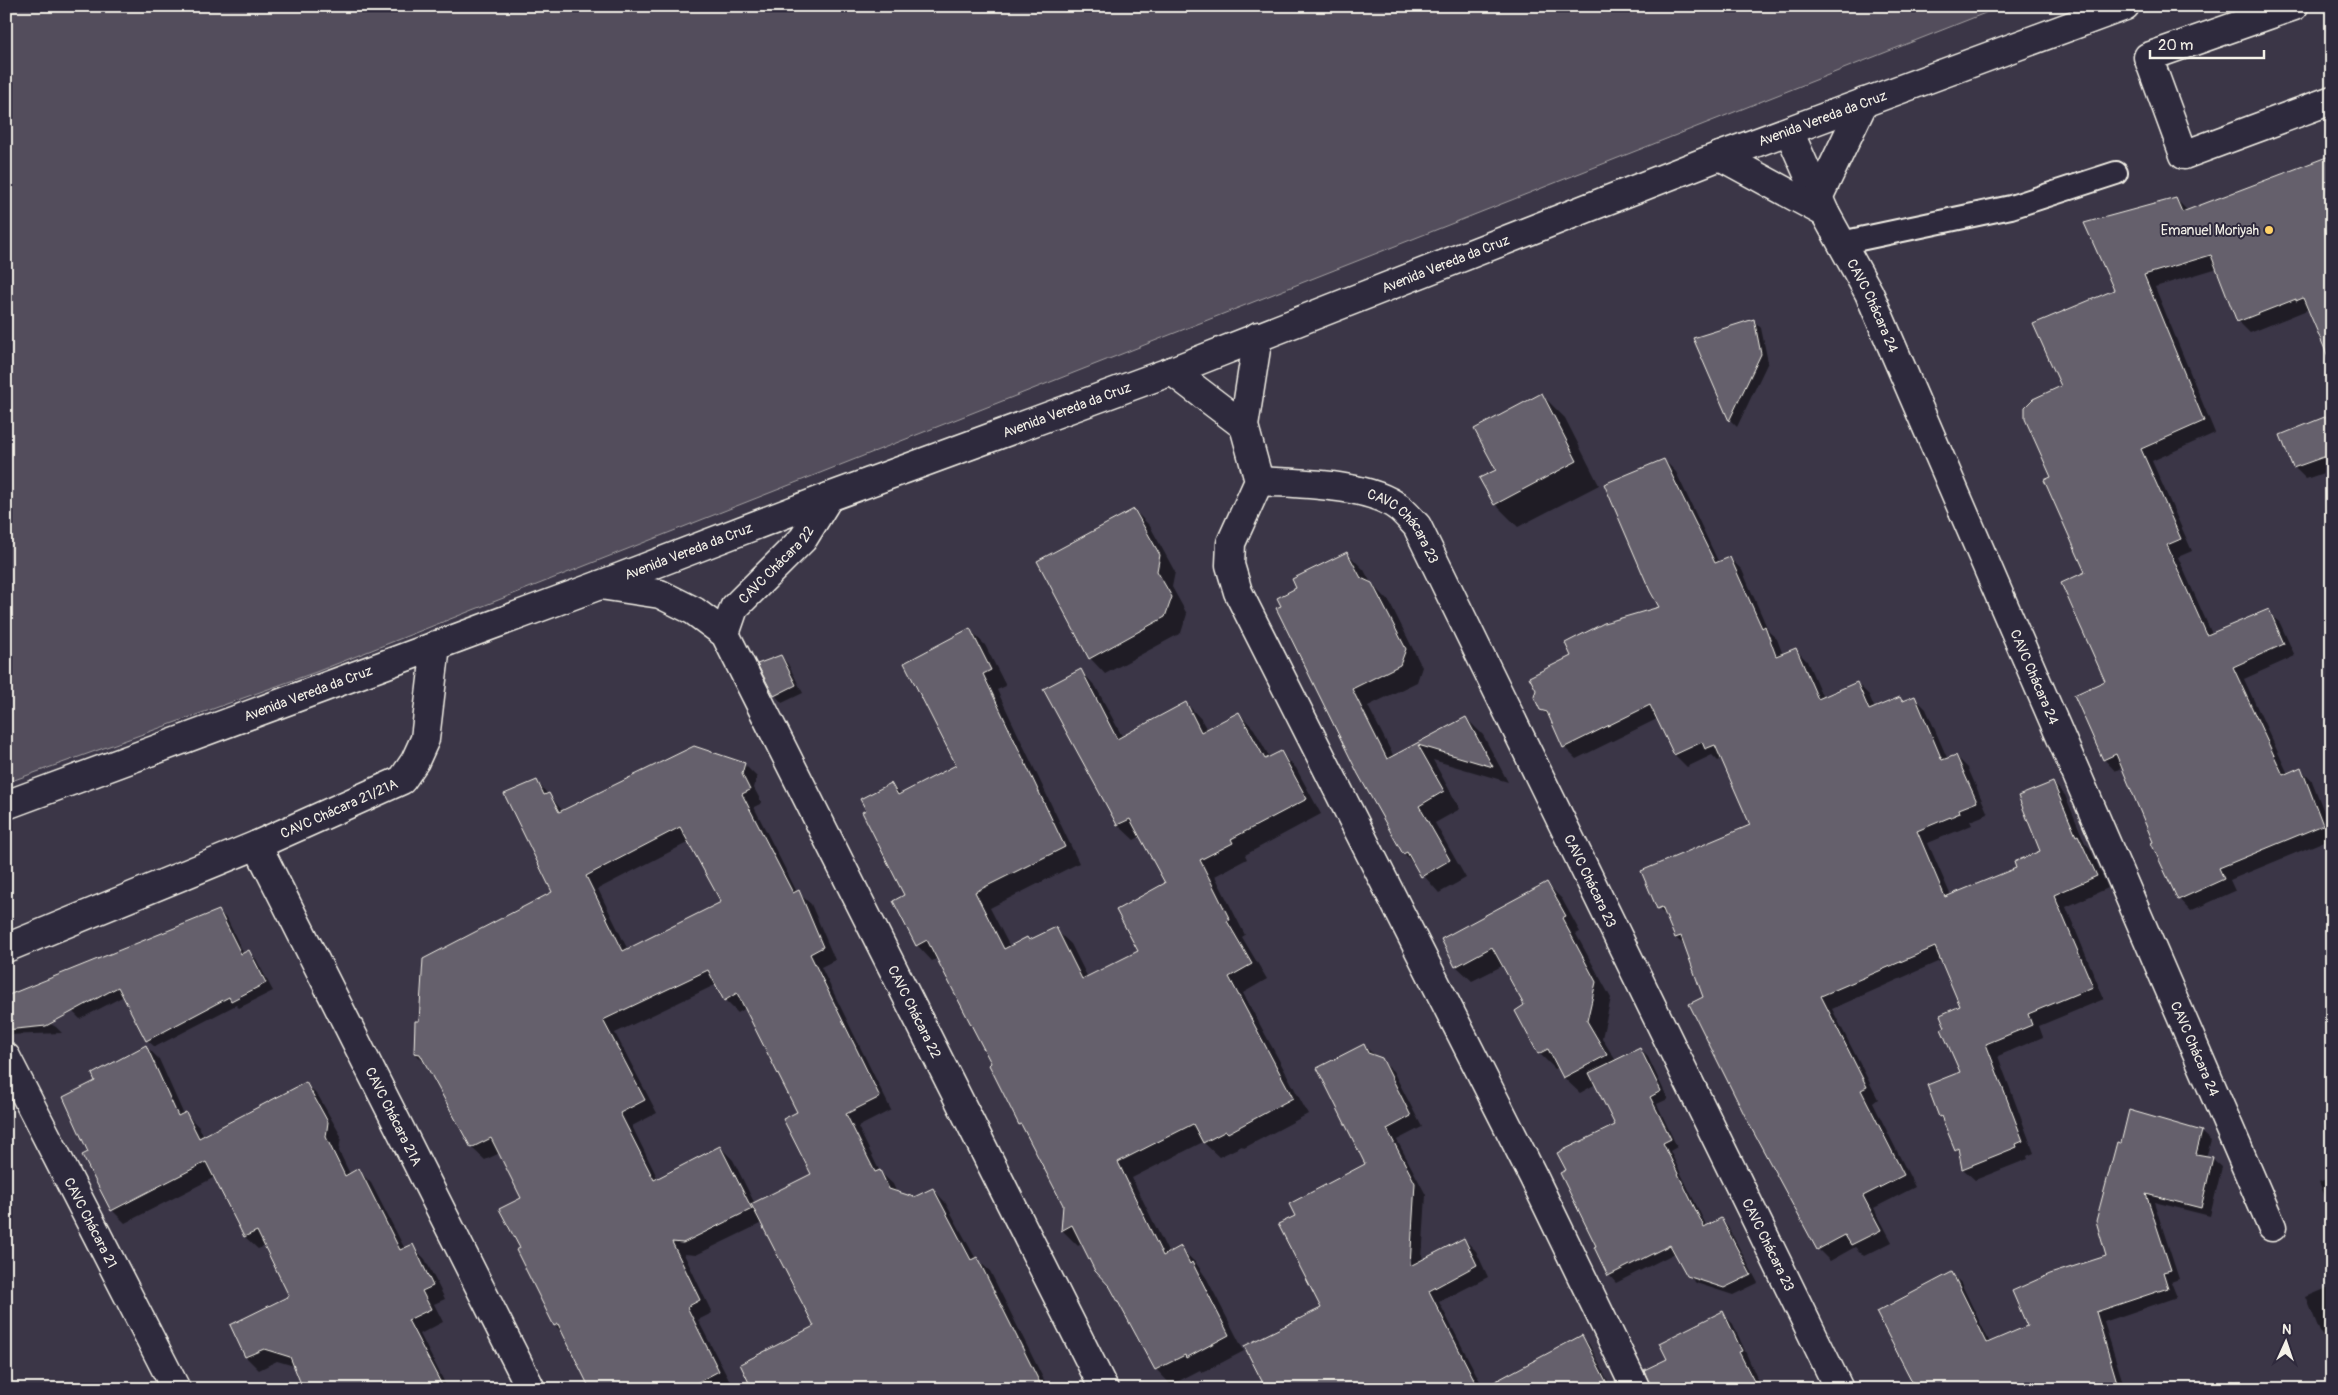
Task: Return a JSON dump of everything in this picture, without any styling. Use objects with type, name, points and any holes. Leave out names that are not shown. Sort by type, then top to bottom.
[{"type":"street","points":[[2294,6],[2148,58],[2184,154],[2332,100]]},
{"type":"street","name":"Avenida Vereda da Cruz","points":[[6,805],[600,585],[829,497],[1172,372],[1258,336],[1720,156],[2111,8]]},
{"type":"street","points":[[1720,156],[1822,205],[1864,102]]},
{"type":"street","name":"CAVC Chácara 24","points":[[1789,131],[1822,205],[1869,293],[2272,1227]]},
{"type":"street","points":[[1258,336],[1244,426],[1259,481],[1231,543],[1230,565],[1238,592],[1534,1178],[1636,1389]]},
{"type":"street","points":[[1172,372],[1244,426]]},
{"type":"street","name":"CAVC Chácara 23","points":[[1259,481],[1342,487],[1374,496],[1398,506],[1418,526],[1839,1389]]},
{"type":"street","name":"CAVC Chácara 22","points":[[725,634],[734,608],[803,539],[829,497]]},
{"type":"street","name":"CAVC Chácara 22","points":[[600,585],[660,594],[694,611],[725,634],[1104,1389]]},
{"type":"street","name":"CAVC Chácara 21/21A","points":[[256,845],[402,780],[415,761],[424,738],[436,645]]},
{"type":"street","points":[[6,948],[256,845]]},
{"type":"street","name":"CAVC Chácara 21A","points":[[256,845],[531,1389]]},
{"type":"street","name":"CAVC Chácara 21","points":[[6,1057],[176,1389]]},
{"type":"lane","points":[[1841,243],[2011,207],[2116,173]]},
{"type":"shaded area","points":[[6,6],[2003,6],[316,672],[6,783]]},
{"type":"building","points":[[2332,155],[2332,366],[2303,298],[2237,322],[2211,255],[2144,275],[2204,421],[2141,449],[2181,539],[2167,545],[2207,635],[2269,609],[2284,644],[2233,667],[2283,775],[2301,767],[2323,825],[2219,868],[2224,879],[2178,900],[2151,843],[2153,842],[2116,754],[2103,760],[2074,695],[2105,681],[2061,583],[2085,572],[2044,480],[2051,477],[2025,419],[2025,407],[2033,399],[2061,386],[2033,324],[2114,290],[2084,223],[2176,198],[2182,212]]},
{"type":"building","points":[[1754,319],[1761,354],[1729,421],[1693,338]]},
{"type":"building","points":[[1542,393],[1577,461],[1494,505],[1479,478],[1496,470],[1474,429]]},
{"type":"building","points":[[2332,414],[2332,454],[2293,468],[2280,435]]},
{"type":"building","points":[[1664,459],[1715,563],[1730,557],[1762,628],[1765,626],[1776,656],[1796,648],[1818,699],[1857,682],[1869,710],[1900,697],[1902,701],[1915,696],[1942,760],[1956,755],[1977,802],[1959,809],[1960,813],[1917,831],[1945,897],[2016,868],[2014,862],[2040,851],[2018,796],[2053,782],[2076,836],[2078,835],[2097,876],[2054,895],[2093,987],[2028,1014],[2032,1025],[1986,1044],[2023,1141],[2016,1144],[2017,1147],[1962,1169],[1958,1148],[1955,1150],[1941,1116],[1939,1117],[1927,1085],[1960,1072],[1941,1029],[1945,1027],[1940,1015],[1960,1006],[1935,947],[1821,996],[1867,1087],[1861,1090],[1904,1175],[1863,1196],[1881,1230],[1851,1245],[1845,1235],[1817,1250],[1749,1124],[1689,1004],[1703,997],[1681,936],[1675,938],[1662,907],[1657,909],[1641,871],[1750,825],[1715,745],[1705,749],[1702,742],[1674,755],[1650,705],[1563,748],[1547,712],[1540,710],[1534,697],[1536,690],[1529,677],[1571,656],[1565,643],[1604,623],[1659,607],[1650,591],[1604,484]]},
{"type":"building","points":[[1134,509],[1160,555],[1157,571],[1172,597],[1165,617],[1089,659],[1037,561]]},
{"type":"building","points":[[1347,552],[1361,578],[1372,583],[1406,649],[1400,665],[1352,689],[1387,759],[1466,717],[1493,767],[1418,745],[1444,791],[1419,806],[1450,860],[1421,877],[1407,852],[1403,854],[1358,774],[1276,608],[1281,606],[1277,598],[1296,588],[1292,579]]},
{"type":"building","points":[[970,628],[991,670],[983,674],[1065,847],[975,892],[1004,949],[1027,937],[1029,940],[1056,927],[1082,979],[1138,951],[1116,910],[1165,883],[1130,819],[1117,825],[1043,689],[1081,669],[1117,739],[1186,702],[1201,732],[1239,712],[1265,759],[1281,751],[1307,799],[1231,839],[1233,843],[1200,860],[1230,920],[1227,921],[1252,964],[1229,977],[1293,1098],[1228,1133],[1226,1131],[1203,1143],[1193,1124],[1118,1162],[1163,1256],[1181,1246],[1190,1264],[1192,1262],[1229,1335],[1186,1358],[1185,1355],[1155,1370],[1110,1287],[1095,1271],[1072,1225],[1061,1231],[1063,1205],[1021,1124],[1019,1125],[989,1065],[991,1063],[927,940],[916,946],[893,901],[904,895],[862,812],[866,810],[860,799],[891,783],[898,795],[956,765],[904,663]]},
{"type":"building","points":[[781,655],[796,685],[774,696],[757,664]]},
{"type":"building","points":[[694,746],[745,763],[742,774],[750,790],[742,794],[793,893],[799,890],[823,947],[810,954],[880,1097],[846,1114],[875,1172],[880,1170],[889,1189],[914,1197],[933,1188],[971,1260],[977,1257],[1043,1389],[752,1389],[740,1364],[814,1326],[751,1204],[811,1174],[783,1119],[797,1112],[737,993],[724,1001],[708,970],[603,1020],[645,1100],[620,1113],[654,1180],[720,1146],[752,1209],[683,1243],[672,1242],[700,1300],[687,1307],[719,1371],[685,1389],[590,1389],[558,1324],[554,1326],[516,1250],[520,1248],[499,1209],[521,1198],[491,1138],[471,1148],[420,1054],[414,1053],[415,1021],[419,1021],[423,959],[552,892],[504,794],[537,780],[544,795],[549,793],[559,812]],"holes":[[[680,827],[721,902],[623,951],[586,876]]]},
{"type":"building","points":[[1547,882],[1566,916],[1562,918],[1596,982],[1587,1021],[1607,1055],[1563,1078],[1548,1049],[1538,1054],[1515,1011],[1524,1005],[1492,947],[1455,967],[1441,939]]},
{"type":"building","points":[[219,910],[241,954],[249,950],[266,983],[231,1001],[229,997],[146,1041],[118,987],[46,1026],[6,1030],[6,996]]},
{"type":"building","points":[[1364,1044],[1368,1053],[1382,1058],[1411,1116],[1387,1129],[1415,1183],[1410,1266],[1464,1238],[1477,1265],[1429,1291],[1479,1389],[1266,1389],[1244,1346],[1321,1308],[1278,1224],[1295,1216],[1289,1204],[1365,1164],[1317,1068]]},
{"type":"building","points":[[146,1045],[178,1116],[186,1112],[199,1138],[306,1082],[328,1122],[326,1137],[345,1176],[359,1168],[400,1250],[413,1244],[433,1286],[422,1291],[431,1309],[408,1320],[444,1389],[303,1389],[290,1357],[264,1349],[245,1357],[230,1325],[289,1296],[257,1231],[244,1237],[206,1162],[111,1211],[82,1155],[88,1152],[63,1097],[95,1081],[92,1074]]},
{"type":"building","points":[[1640,1048],[1661,1091],[1650,1097],[1671,1139],[1663,1143],[1704,1227],[1721,1218],[1751,1275],[1724,1288],[1687,1276],[1670,1245],[1608,1276],[1594,1247],[1596,1246],[1560,1173],[1566,1170],[1557,1153],[1615,1125],[1589,1073]]},
{"type":"building","points":[[2129,1110],[2202,1131],[2196,1154],[2213,1157],[2201,1208],[2146,1194],[2171,1270],[2163,1272],[2168,1288],[2096,1312],[2119,1389],[1916,1389],[1876,1312],[1952,1272],[1987,1343],[2027,1326],[2012,1291],[2050,1274],[2106,1256],[2096,1221],[2117,1142],[2121,1143]]},
{"type":"building","points":[[1723,1311],[1742,1351],[1739,1352],[1758,1389],[1651,1389],[1644,1370],[1667,1359],[1659,1343]]},
{"type":"building","points":[[1582,1335],[1609,1387],[1616,1384],[1619,1389],[1481,1389]]},
{"type":"place","name":"Emanuel Moriyah","points":[[2269,230]]}]
